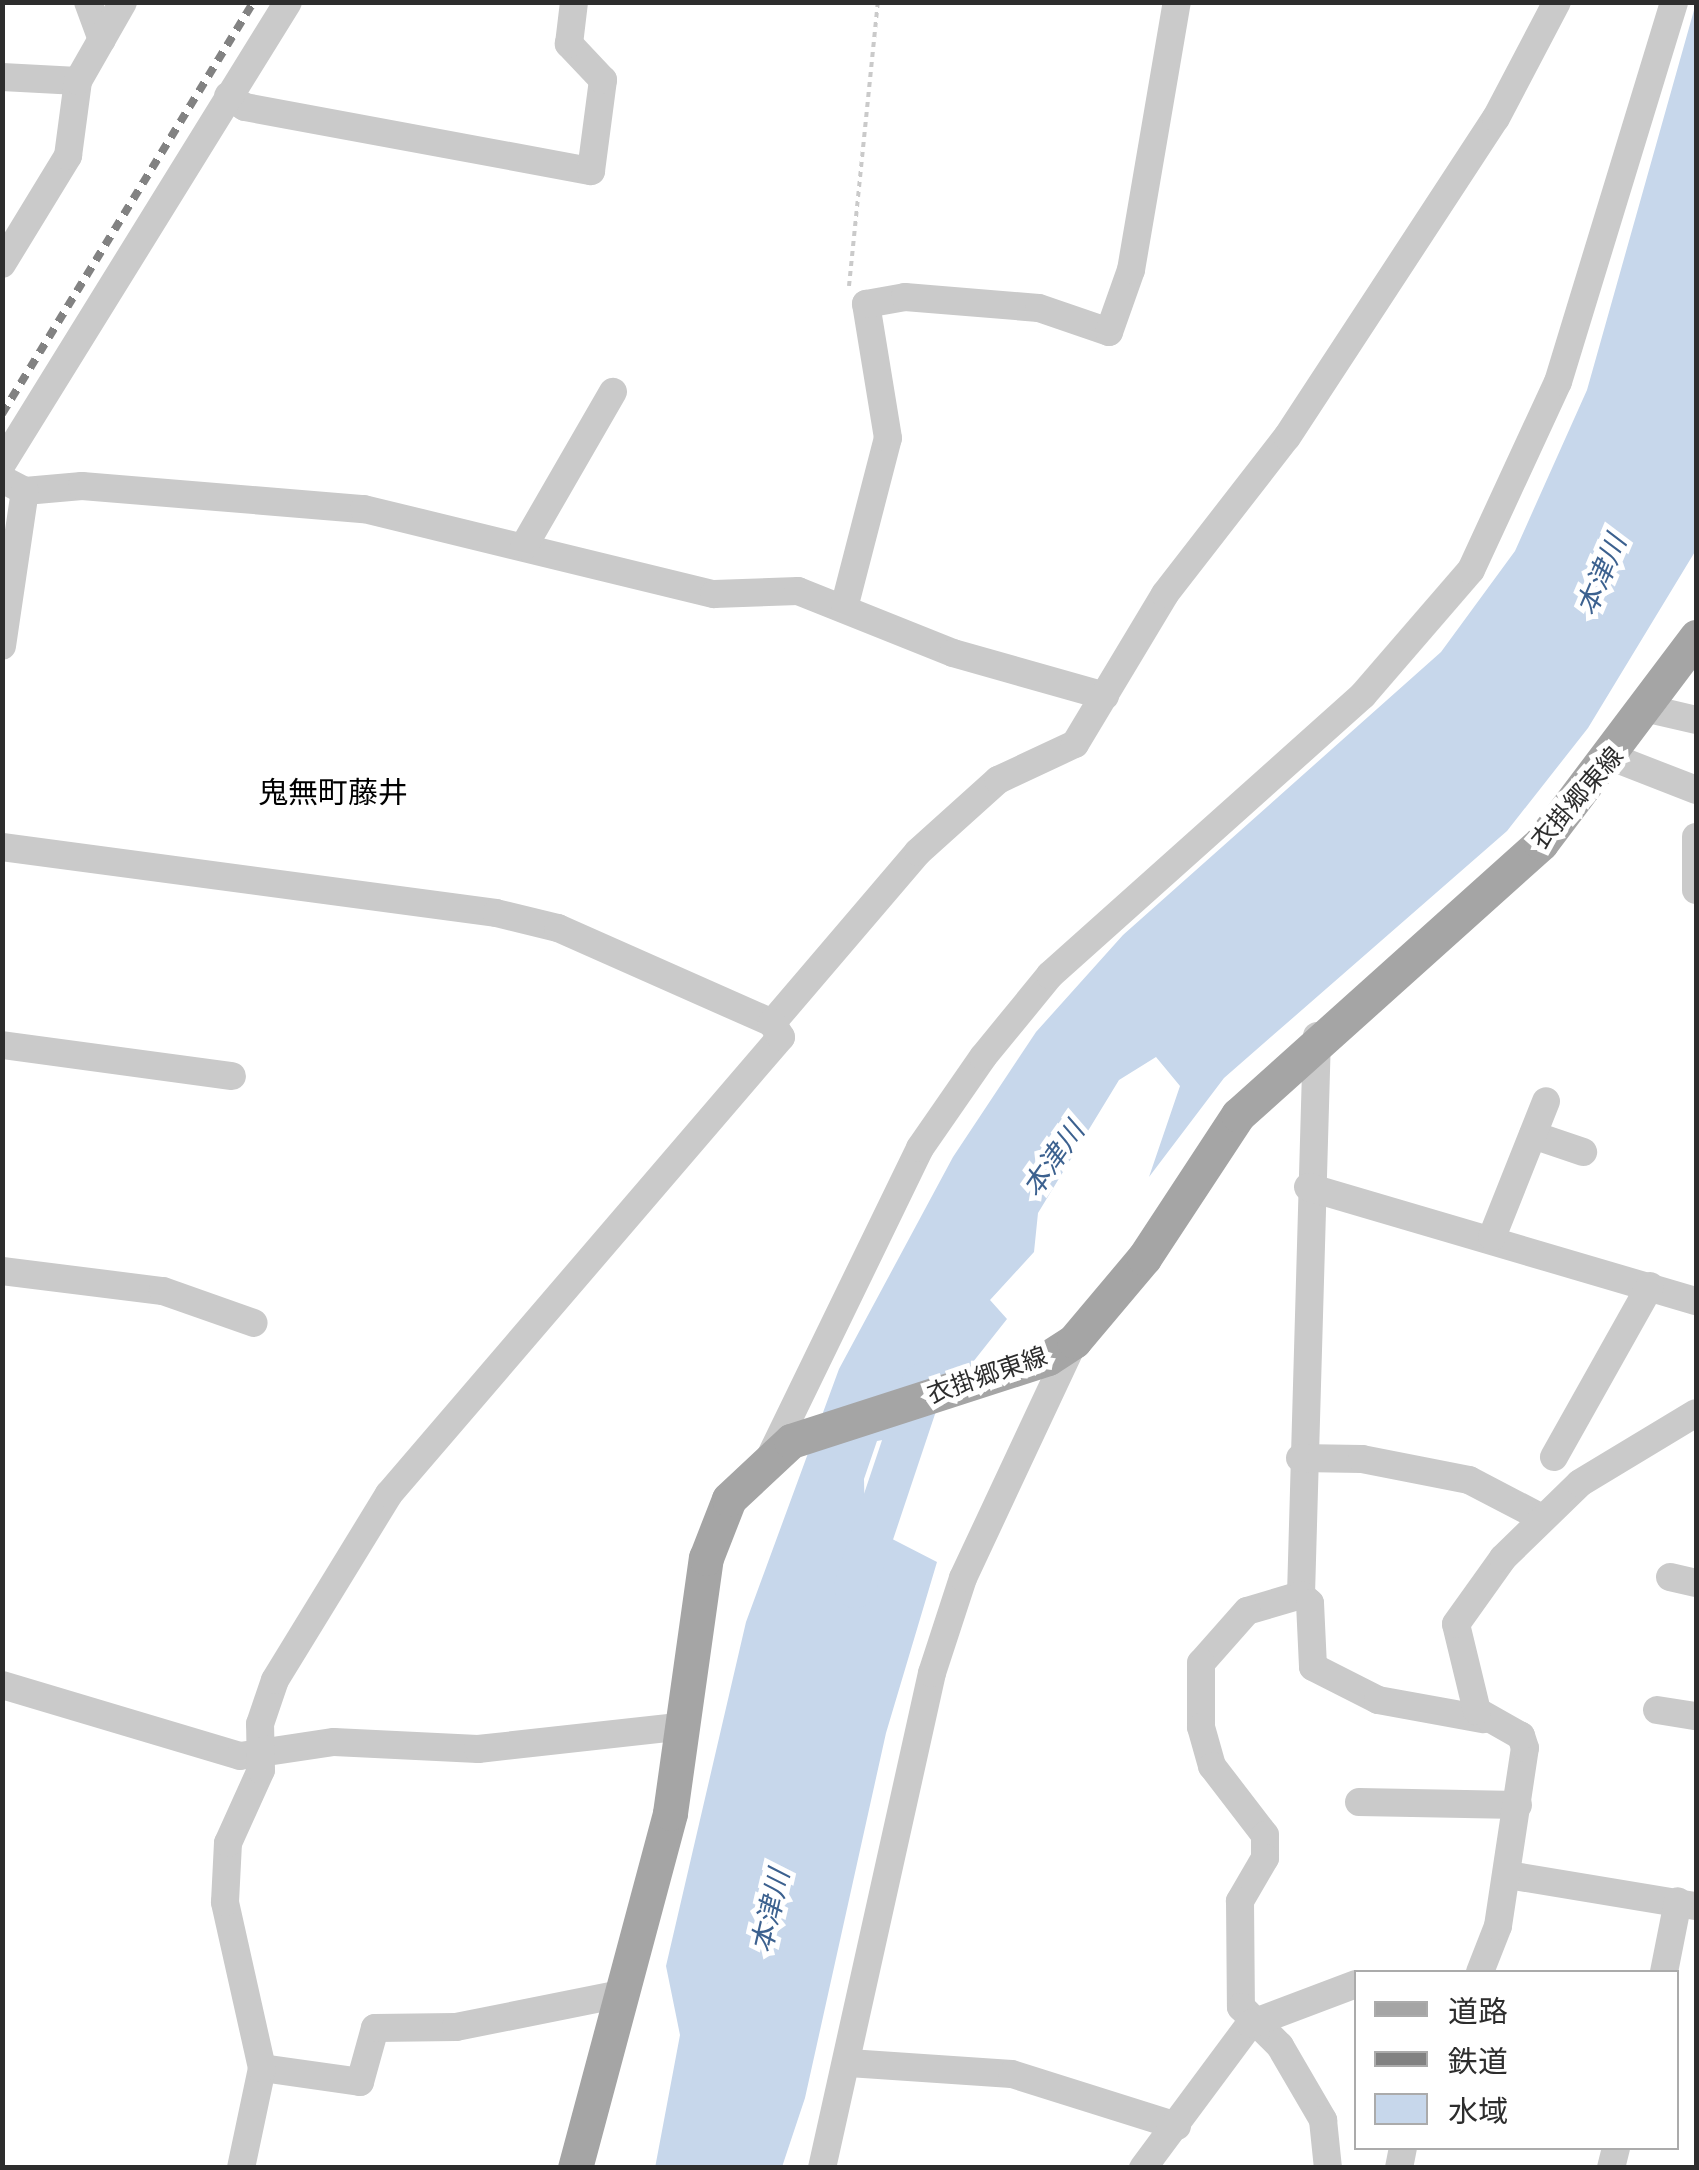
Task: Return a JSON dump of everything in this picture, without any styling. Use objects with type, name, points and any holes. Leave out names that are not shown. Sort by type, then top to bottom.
[{"type":"main road","name":"衣掛郷東線","points":[[575,2168],[626,1993],[685,1726],[706,1558],[729,1500],[781,1448],[1061,1350],[1144,1258],[1203,1156],[1317,1036],[1465,916],[1614,758],[1696,637]]},
{"type":"street","points":[[88,2],[102,40]]},
{"type":"street","points":[[2,264],[68,156],[78,81],[123,2]]},
{"type":"street","points":[[2,464],[288,2]]},
{"type":"street","points":[[228,96],[246,107],[592,171],[603,80],[575,58],[574,2]]},
{"type":"street","points":[[846,604],[888,438],[866,304],[905,297],[1038,308],[1108,332],[1131,270],[1177,2]]},
{"type":"street","points":[[772,1023],[918,852],[998,780],[1074,744],[1165,594],[1287,437],[1496,118],[1557,2]]},
{"type":"street","points":[[781,1448],[920,1148],[983,1058],[1050,975],[1363,695],[1471,570],[1558,382],[1674,2]]},
{"type":"street","points":[[2,78],[78,81]]},
{"type":"street","points":[[524,546],[613,392]]},
{"type":"street","points":[[2,646],[14,485],[82,486],[364,509],[714,594],[798,591],[846,604],[953,654],[1105,696]]},
{"type":"street","points":[[1649,709],[1696,720]]},
{"type":"street","points":[[1614,758],[1696,790]]},
{"type":"street","points":[[1696,837],[1696,890]]},
{"type":"street","points":[[2,847],[527,920],[772,1023],[781,1037],[401,1480],[335,1572],[275,1680],[260,1724],[264,1756],[228,1843],[225,1902],[262,2068],[241,2168]]},
{"type":"street","points":[[1317,1036],[1300,1458],[1301,1595],[1310,1603],[1313,1667],[1378,1700],[1483,1719],[1521,1736],[1518,1805],[1508,1875],[1481,1970]]},
{"type":"street","points":[[2,1045],[232,1076]]},
{"type":"street","points":[[1492,1237],[1546,1101]]},
{"type":"street","points":[[1533,1135],[1582,1152]]},
{"type":"street","points":[[1308,1186],[1492,1237],[1696,1301]]},
{"type":"street","points":[[2,1271],[163,1291],[254,1323]]},
{"type":"street","points":[[1554,1457],[1650,1286]]},
{"type":"street","points":[[822,2168],[849,2063],[932,1673],[963,1578],[1061,1350]]},
{"type":"street","points":[[1483,1719],[1456,1624],[1542,1518],[1605,1465],[1696,1413]]},
{"type":"street","points":[[1300,1458],[1362,1459],[1469,1480],[1542,1518]]},
{"type":"street","points":[[1301,1595],[1247,1611],[1201,1663],[1212,1766],[1265,1835],[1265,1858],[1240,1902],[1250,2024],[1280,2046],[1323,2120],[1328,2168]]},
{"type":"street","points":[[2,1685],[214,1751],[264,1756],[334,1742],[478,1749],[685,1726]]},
{"type":"street","points":[[1657,1710],[1696,1716]]},
{"type":"street","points":[[1359,1802],[1518,1805]]},
{"type":"street","points":[[1508,1875],[1687,1904],[1665,1970]]},
{"type":"street","points":[[1143,2168],[1250,2024],[1354,1985]]},
{"type":"street","points":[[262,2068],[360,2082],[375,2028],[456,2027],[626,1993]]},
{"type":"street","points":[[849,2063],[1012,2074],[1177,2126]]},
{"type":"path","points":[[866,304],[844,281],[878,2]]},
{"type":"water","points":[[1696,3],[1696,550],[1588,728],[1507,831],[1224,1078],[1149,1177],[1180,1086],[1156,1057],[1119,1080],[1038,1213],[1034,1252],[990,1300],[1007,1319],[916,1434],[877,1441],[864,1479],[865,1525],[937,1562],[886,1733],[805,2098],[782,2167],[655,2168],[680,2035],[666,1966],[746,1622],[839,1369],[953,1157],[1036,1032],[1123,935],[1441,652],[1515,551],[1587,390]]},
{"type":"waterway","name":"本津川","points":[[855,1587],[923,1384]]},
{"type":"railway","points":[[2,414],[253,2]]},
{"type":"district","name":"鬼無町藤井","points":[[333,792]]}]
